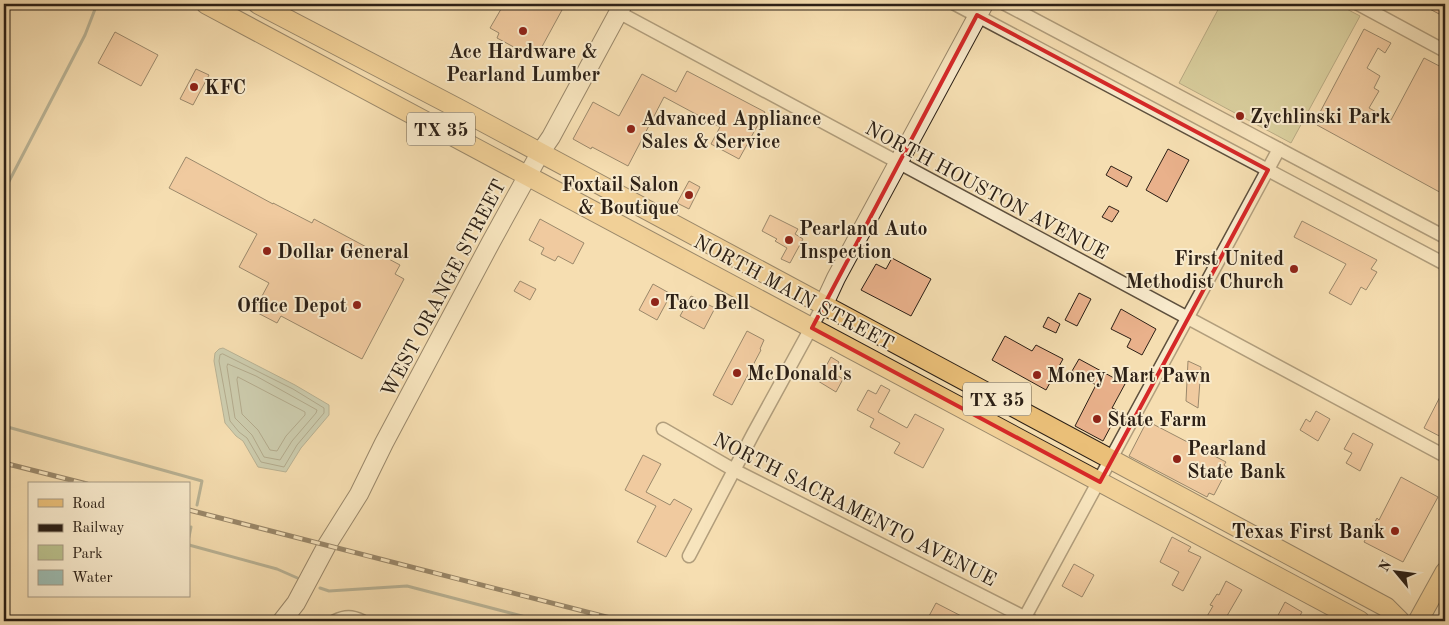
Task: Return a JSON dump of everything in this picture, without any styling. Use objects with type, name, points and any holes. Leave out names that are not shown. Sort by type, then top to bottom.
[{"type":"main road","name":"NORTH MAIN STREET","points":[[206,4],[1360,621]]},
{"type":"main road","points":[[231,4],[246,12],[265,7]]},
{"type":"main road","name":"NORTH MAIN STREET","points":[[265,7],[1386,607],[1400,621]]},
{"type":"main road","points":[[260,33],[270,24],[315,47],[340,47]]},
{"type":"main road","points":[[1418,621],[1445,572]]},
{"type":"street","points":[[955,4],[980,10],[1268,170],[1445,264]]},
{"type":"street","points":[[1005,4],[1445,237]]},
{"type":"street","points":[[1358,4],[1445,50]]},
{"type":"street","name":"WEST ORANGE STREET","points":[[282,621],[288,598],[335,514],[384,443],[620,8]]},
{"type":"street","name":"NORTH HOUSTON AVENUE","points":[[620,8],[898,164],[1445,456]]},
{"type":"street","points":[[689,556],[980,10]]},
{"type":"street","points":[[1028,619],[1111,460],[1279,149]]},
{"type":"street","name":"NORTH SACRAMENTO AVENUE","points":[[663,429],[734,470],[1028,619]]},
{"type":"street","points":[[335,621],[346,617],[362,621]]},
{"type":"highlighted area","points":[[977,15],[1268,170],[1100,482],[812,328]]},
{"type":"green space","points":[[1221,4],[1337,4],[1360,16],[1291,143],[1179,83]]},
{"type":"water","points":[[223,348],[295,385],[329,405],[329,415],[301,448],[286,472],[258,467],[243,441],[225,423],[214,361],[215,353]]},
{"type":"building","name":"Ace Hardware & Pearland Lumber","points":[[504,4],[560,4],[558,8],[562,10],[538,54],[526,47],[523,52],[497,38],[499,33],[490,28]]},
{"type":"building","points":[[1420,4],[1445,4],[1445,11],[1443,16]]},
{"type":"building","points":[[1364,29],[1391,43],[1385,53],[1378,48],[1367,68],[1380,76],[1374,88],[1379,91],[1369,108],[1391,120],[1424,58],[1445,69],[1445,195],[1317,125],[1321,117],[1318,116]]},
{"type":"building","points":[[115,32],[158,55],[141,86],[98,63]]},
{"type":"building","name":"KFC","points":[[196,69],[209,75],[193,105],[180,99]]},
{"type":"building","points":[[687,71],[765,112],[739,159],[711,144],[720,127],[664,97],[628,166],[573,139],[593,102],[619,116],[642,74],[676,92]]},
{"type":"building","points":[[1168,149],[1189,160],[1167,202],[1146,190]]},
{"type":"building","points":[[186,157],[273,204],[312,223],[314,219],[400,265],[395,274],[404,279],[362,359],[281,316],[277,323],[254,311],[269,283],[239,267],[257,234],[169,188]]},
{"type":"building","points":[[1111,166],[1132,177],[1127,187],[1106,175]]},
{"type":"building","name":"Foxtail Salon & Boutique","points":[[689,181],[700,187],[689,209],[677,203]]},
{"type":"building","points":[[1109,206],[1119,211],[1112,222],[1102,217]]},
{"type":"building","name":"Pearland Auto Inspection","points":[[770,215],[798,229],[795,234],[803,239],[790,263],[781,259],[787,248],[775,241],[777,239],[762,231]]},
{"type":"building","points":[[540,219],[584,243],[573,264],[558,256],[555,261],[541,254],[544,248],[529,240]]},
{"type":"building","points":[[1302,221],[1377,260],[1371,269],[1377,272],[1366,290],[1361,287],[1351,305],[1329,293],[1346,264],[1294,237]]},
{"type":"building","points":[[892,258],[931,279],[911,316],[861,290],[876,264],[886,269]]},
{"type":"building","points":[[520,281],[536,289],[530,300],[514,291]]},
{"type":"building","name":"Taco Bell","points":[[653,284],[671,294],[657,320],[639,310]]},
{"type":"building","points":[[1079,293],[1091,299],[1077,326],[1065,320]]},
{"type":"building","points":[[691,296],[715,308],[704,329],[680,316]]},
{"type":"building","points":[[1121,309],[1156,329],[1142,355],[1127,347],[1131,339],[1111,329]]},
{"type":"building","points":[[1048,317],[1060,324],[1056,333],[1043,327]]},
{"type":"building","name":"McDonald's","points":[[747,331],[764,340],[761,350],[732,405],[713,395]]},
{"type":"building","name":"Money Mart Pawn","points":[[1005,336],[1032,351],[1036,345],[1063,359],[1046,390],[992,360]]},
{"type":"building","points":[[831,357],[839,362],[833,373],[843,379],[836,392],[818,381]]},
{"type":"building","points":[[1079,359],[1125,384],[1112,408],[1119,411],[1103,441],[1075,426],[1096,385],[1072,371]]},
{"type":"building","points":[[1188,361],[1201,367],[1198,408],[1186,401]]},
{"type":"building","points":[[881,385],[890,390],[878,412],[907,428],[915,414],[944,429],[923,468],[894,453],[900,443],[870,427],[874,419],[857,410],[868,390],[876,394]]},
{"type":"building","points":[[1445,387],[1445,439],[1424,428]]},
{"type":"building","points":[[1316,411],[1330,419],[1318,441],[1300,430],[1306,419],[1310,422]]},
{"type":"building","name":"Pearland State Bank","points":[[1147,421],[1226,462],[1224,465],[1228,468],[1214,495],[1209,493],[1207,497],[1129,456]]},
{"type":"building","points":[[1353,433],[1373,444],[1360,471],[1346,463],[1352,453],[1344,449]]},
{"type":"building","points":[[643,455],[661,464],[646,492],[670,505],[674,499],[692,509],[666,557],[637,542],[656,506],[625,490]]},
{"type":"building","name":"Texas First Bank","points":[[1401,477],[1438,497],[1403,562],[1364,542],[1377,518],[1379,520]]},
{"type":"building","points":[[1172,537],[1191,547],[1188,551],[1201,557],[1183,591],[1172,585],[1179,572],[1160,562]]},
{"type":"building","points":[[1074,564],[1094,575],[1082,597],[1062,586]]},
{"type":"building","points":[[1226,581],[1242,590],[1224,621],[1213,621],[1206,618],[1213,606],[1210,605],[1217,594],[1219,595]]},
{"type":"building","points":[[1285,602],[1302,612],[1297,621],[1275,621]]},
{"type":"building","points":[[936,603],[971,621],[939,621],[929,616]]},
{"type":"waterway","points":[[4,191],[85,35],[97,4]]},
{"type":"waterway","points":[[4,426],[202,481],[197,505]]},
{"type":"waterway","points":[[190,532],[191,527]]},
{"type":"waterway","points":[[190,545],[277,569],[302,580]]},
{"type":"waterway","points":[[320,588],[329,591],[407,586],[541,621]]},
{"type":"railway","points":[[4,463],[79,482]]},
{"type":"railway","points":[[190,510],[622,621]]},
{"type":"place","name":"Ace Hardware & Pearland Lumber","points":[[523,31]]},
{"type":"place","name":"KFC","points":[[194,87]]},
{"type":"place","name":"Zychlinski Park","points":[[1240,116]]},
{"type":"place","name":"Advanced Appliance Sales & Service","points":[[631,129]]},
{"type":"place","name":"Foxtail Salon & Boutique","points":[[689,195]]},
{"type":"place","name":"Pearland Auto Inspection","points":[[789,240]]},
{"type":"place","name":"Dollar General","points":[[267,251]]},
{"type":"place","name":"First United Methodist Church","points":[[1294,269]]},
{"type":"place","name":"Taco Bell","points":[[655,302]]},
{"type":"place","name":"Office Depot","points":[[357,305]]},
{"type":"place","name":"McDonald's","points":[[737,373]]},
{"type":"place","name":"Money Mart Pawn","points":[[1037,375]]},
{"type":"place","name":"State Farm","points":[[1097,419]]},
{"type":"place","name":"Pearland State Bank","points":[[1177,459]]},
{"type":"place","name":"Texas First Bank","points":[[1395,531]]}]
